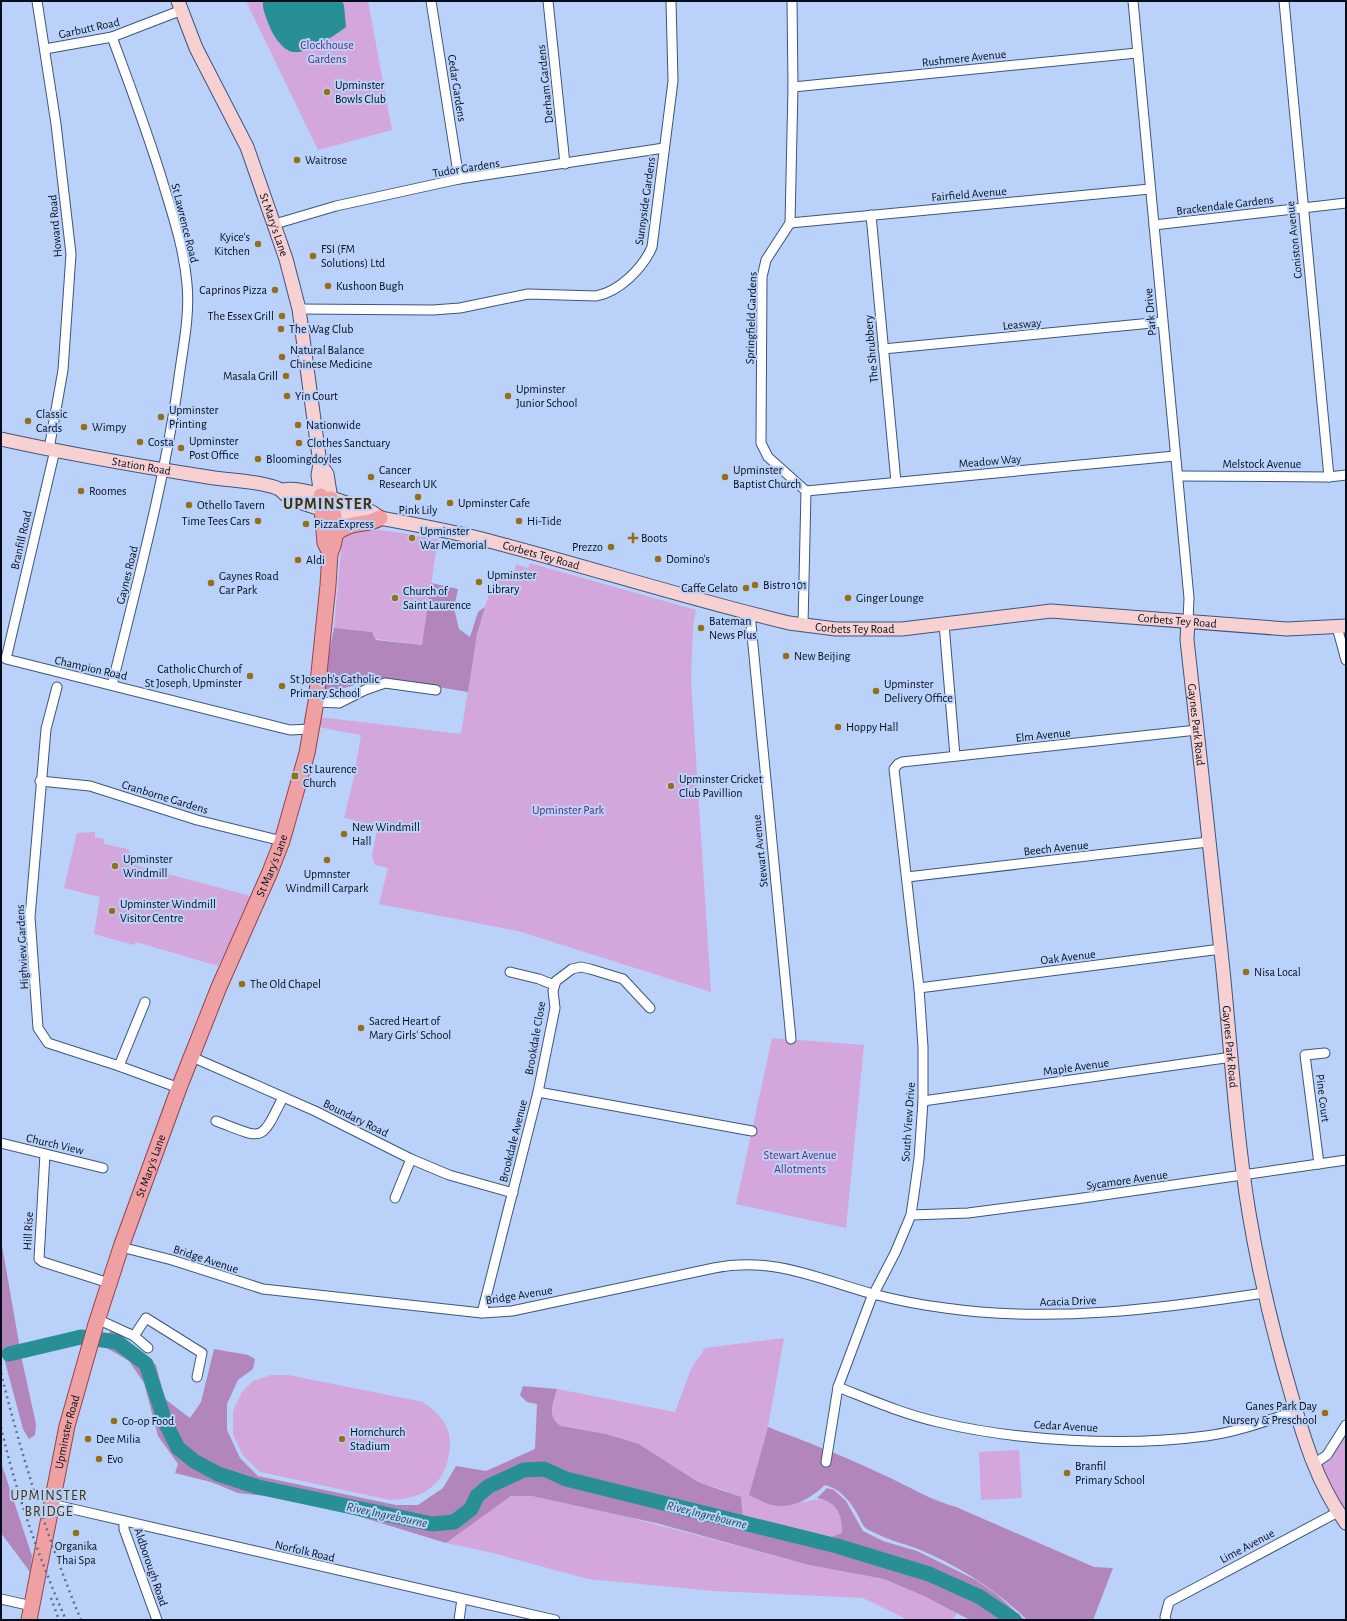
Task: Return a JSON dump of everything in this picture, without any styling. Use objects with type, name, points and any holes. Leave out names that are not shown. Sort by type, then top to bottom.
[{"type":"main road","name":"St Mary's Lane","points":[[121,1247],[179,1088],[219,987],[270,872],[282,841],[306,753],[316,702],[326,616],[330,553],[325,543],[327,474],[320,462],[299,309],[257,172],[239,129],[196,48],[180,6]]},
{"type":"main road","name":"Station Road","points":[[1,439],[209,477],[255,482],[280,489],[287,496],[327,504]]},
{"type":"main road","points":[[280,489],[304,484],[313,475],[320,462]]},
{"type":"main road","name":"St Mary's Lane","points":[[327,504],[335,534]]},
{"type":"main road","name":"Corbets Tey Road","points":[[327,504],[370,519],[378,517],[491,541],[750,614],[803,625],[836,629],[902,629],[1051,611],[1287,629],[1342,627]]},
{"type":"main road","points":[[330,553],[334,544],[335,534],[348,525],[373,521],[378,517]]},
{"type":"main road","name":"Gaynes Park Road","points":[[1188,621],[1187,640],[1249,1211],[1264,1293],[1277,1347],[1296,1411],[1314,1464],[1329,1497],[1346,1523]]},
{"type":"main road","name":"Upminster Road","points":[[31,1613],[67,1426],[94,1332],[121,1247]]},
{"type":"street","name":"Howard Road","points":[[37,1],[45,49],[71,254],[63,370],[52,449]]},
{"type":"street","name":"Cedar Gardens","points":[[431,1],[458,179]]},
{"type":"street","name":"Derham Gardens","points":[[548,1],[564,164]]},
{"type":"street","name":"Sunnyside Gardens","points":[[299,309],[440,309],[460,308],[528,294],[603,295],[630,276],[642,263],[652,247],[673,81],[671,1]]},
{"type":"street","points":[[790,223],[793,87],[792,1]]},
{"type":"street","name":"Park Drive","points":[[1133,1],[1189,598],[1188,621]]},
{"type":"street","name":"Coniston Avenue","points":[[1284,1],[1302,208],[1329,477]]},
{"type":"street","name":"Garbutt Road","points":[[45,49],[112,37],[180,6]]},
{"type":"street","name":"St Lawrence Road","points":[[112,37],[143,119],[167,198],[183,254],[187,286],[187,319],[183,351],[175,408],[163,469]]},
{"type":"street","name":"Rushmere Avenue","points":[[793,87],[1137,53]]},
{"type":"street","name":"Tudor Gardens","points":[[274,224],[336,206],[458,179],[664,148]]},
{"type":"street","name":"Fairfield Avenue","points":[[790,223],[1150,189]]},
{"type":"street","name":"Brackendale Gardens","points":[[1154,225],[1346,203]]},
{"type":"street","name":"The Shrubbery","points":[[871,215],[896,482]]},
{"type":"street","name":"Springfield Gardens","points":[[790,223],[766,260],[762,277],[761,444],[768,457],[806,492]]},
{"type":"street","name":"Leasway","points":[[883,349],[1162,322]]},
{"type":"street","name":"Branfill Road","points":[[6,659],[52,449]]},
{"type":"street","name":"Meadow Way","points":[[806,492],[896,482],[1175,456]]},
{"type":"street","name":"Gaynes Road","points":[[112,685],[150,533],[163,469]]},
{"type":"street","name":"Melstock Avenue","points":[[1178,476],[1329,477],[1346,475]]},
{"type":"street","points":[[803,625],[806,492]]},
{"type":"street","name":"Stewart Avenue","points":[[750,614],[791,1039]]},
{"type":"street","points":[[944,624],[955,756]]},
{"type":"street","points":[[1342,627],[1346,660]]},
{"type":"street","name":"Champion Road","points":[[6,659],[290,730],[311,729]]},
{"type":"street","points":[[316,702],[339,703],[365,690],[385,683],[436,690]]},
{"type":"street","name":"Highview Gardens","points":[[57,687],[46,730],[40,781],[30,918],[38,1028],[48,1043],[119,1066],[179,1088]]},
{"type":"street","name":"Elm Avenue","points":[[894,769],[902,762],[1197,730]]},
{"type":"street","name":"South View Drive","points":[[826,1462],[838,1387],[873,1294],[895,1253],[911,1216],[919,1159],[923,1101],[923,1047],[919,988],[894,769]]},
{"type":"street","name":"Cranborne Gardens","points":[[40,781],[90,786],[197,820],[282,841]]},
{"type":"street","name":"Beech Avenue","points":[[907,877],[1208,842]]},
{"type":"street","name":"Oak Avenue","points":[[919,988],[1221,949]]},
{"type":"street","name":"Brookdale Close","points":[[538,1092],[555,1008],[554,985],[556,981],[572,969],[581,967],[623,979],[650,1008]]},
{"type":"street","points":[[510,972],[539,979],[554,985]]},
{"type":"street","points":[[119,1066],[145,1002]]},
{"type":"street","name":"Pine Court","points":[[1320,1164],[1305,1055],[1326,1053]]},
{"type":"street","name":"Boundary Road","points":[[192,1057],[283,1097],[449,1175],[513,1193]]},
{"type":"street","name":"Maple Avenue","points":[[923,1101],[1232,1057]]},
{"type":"street","name":"Brookdale Avenue","points":[[482,1313],[538,1092],[752,1131]]},
{"type":"street","points":[[216,1121],[254,1135],[264,1133],[283,1097]]},
{"type":"street","name":"Church View","points":[[1,1144],[103,1168]]},
{"type":"street","name":"Hill Rise","points":[[45,1154],[39,1259],[43,1262],[109,1283]]},
{"type":"street","points":[[395,1198],[411,1158]]},
{"type":"street","name":"Sycamore Avenue","points":[[911,1216],[968,1213],[1346,1160]]},
{"type":"street","name":"Bridge Avenue","points":[[121,1247],[161,1257],[263,1289],[482,1313],[512,1310],[714,1268],[742,1264],[776,1266],[816,1276],[873,1294]]},
{"type":"street","name":"Acacia Drive","points":[[873,1294],[943,1308],[976,1312],[1067,1314],[1138,1310],[1203,1303],[1264,1293]]},
{"type":"street","points":[[134,1336],[146,1318],[202,1353],[197,1377]]},
{"type":"street","points":[[94,1332],[134,1336],[148,1348]]},
{"type":"street","name":"Cedar Avenue","points":[[838,1387],[891,1409],[937,1422],[1005,1434],[1065,1440],[1147,1440],[1206,1436],[1243,1429],[1296,1411]]},
{"type":"street","points":[[1314,1464],[1327,1455],[1346,1425]]},
{"type":"street","name":"Norfolk Road","points":[[51,1504],[462,1600],[555,1620]]},
{"type":"street","name":"Lime Avenue","points":[[1166,1620],[1165,1617],[1169,1602],[1338,1512]]},
{"type":"street","name":"Aldborough Road","points":[[124,1521],[124,1529],[157,1620]]},
{"type":"street","points":[[1,1599],[31,1613]]},
{"type":"street","points":[[459,1620],[462,1600]]},
{"type":"green space","name":"Clockhouse Gardens","points":[[246,1],[368,1],[392,130],[318,150]]},
{"type":"green space","points":[[381,530],[409,534],[409,539],[414,540],[416,536],[438,539],[422,645],[376,639],[372,632],[334,628],[342,540],[351,532]]},
{"type":"green space","name":"Upminster Park","points":[[530,563],[696,610],[693,627],[691,681],[711,992],[518,931],[379,904],[388,868],[375,865],[372,856],[378,826],[344,818],[354,777],[361,735],[318,727],[319,717],[461,734],[477,634],[494,577],[512,581],[516,564],[528,568]]},
{"type":"green space","points":[[95,832],[95,838],[103,838],[104,844],[128,849],[138,866],[254,897],[218,966],[136,942],[134,945],[94,934],[100,897],[64,888],[77,833]]},
{"type":"green space","name":"Stewart Avenue Allotments","points":[[772,1038],[864,1045],[846,1228],[736,1204]]},
{"type":"green space","points":[[784,1338],[768,1427],[749,1495],[772,1505],[827,1500],[835,1505],[840,1516],[842,1533],[831,1537],[760,1519],[743,1519],[727,1491],[698,1482],[639,1444],[606,1434],[561,1426],[554,1418],[553,1409],[557,1389],[675,1412],[691,1369],[705,1348]]},
{"type":"green space","name":"Hornchurch Stadium","points":[[271,1375],[288,1375],[423,1402],[440,1417],[447,1427],[449,1434],[449,1454],[442,1475],[436,1483],[421,1494],[412,1497],[390,1500],[260,1472],[242,1454],[233,1434],[233,1411],[242,1392],[253,1381]]},
{"type":"green space","points":[[1346,1425],[1346,1523],[1314,1464]]},
{"type":"green space","points":[[1019,1450],[1022,1498],[981,1500],[979,1452]]},
{"type":"green space","points":[[511,1496],[532,1496],[594,1508],[809,1565],[884,1579],[924,1596],[957,1613],[953,1620],[908,1620],[863,1598],[714,1591],[588,1579],[489,1552],[446,1543]]},
{"type":"shaded area","points":[[263,1],[342,1],[344,5],[346,27],[328,39],[306,50],[299,52],[289,51],[281,45],[272,33],[264,13]]},
{"type":"shaded area","points":[[431,583],[458,589],[454,608],[459,629],[470,637],[478,612],[485,607],[477,634],[468,692],[382,678],[321,694],[334,628],[372,632],[376,640],[422,645]]},
{"type":"shaded area","points":[[1,1240],[22,1360],[36,1424],[35,1435],[29,1439],[23,1429],[1,1347]]},
{"type":"shaded area","points":[[113,1329],[156,1365],[165,1399],[190,1418],[201,1402],[214,1349],[248,1355],[255,1359],[253,1369],[238,1380],[227,1404],[227,1430],[240,1458],[258,1476],[396,1505],[418,1505],[443,1488],[456,1466],[486,1471],[535,1449],[537,1404],[527,1402],[520,1395],[523,1386],[557,1389],[552,1414],[556,1422],[561,1426],[606,1434],[639,1444],[698,1482],[741,1497],[743,1519],[760,1519],[831,1537],[842,1533],[839,1514],[834,1506],[829,1502],[817,1498],[827,1488],[834,1490],[846,1501],[863,1531],[883,1541],[917,1551],[976,1580],[996,1594],[1025,1620],[970,1620],[924,1596],[884,1579],[809,1565],[656,1523],[532,1496],[511,1496],[446,1543],[338,1510],[266,1496],[238,1493],[211,1482],[175,1473],[178,1464],[158,1436],[144,1383],[129,1361],[105,1347],[106,1336]]},
{"type":"shaded area","points":[[768,1427],[855,1462],[928,1497],[956,1507],[1094,1567],[1113,1568],[1093,1620],[1027,1620],[989,1588],[948,1563],[918,1549],[886,1538],[866,1528],[849,1501],[841,1493],[831,1487],[825,1485],[807,1499],[787,1506],[769,1504],[749,1495]]},
{"type":"shaded area","points":[[1,1462],[32,1556],[30,1572],[1,1533]]},
{"type":"waterway","name":"River Ingrebourne","points":[[9,1354],[81,1337],[117,1342],[146,1364],[166,1424],[178,1448],[194,1461],[218,1474],[258,1487],[432,1524],[454,1522],[471,1509],[477,1496],[489,1486],[524,1470],[544,1469],[566,1479],[837,1546],[929,1574],[980,1597],[1014,1620]]},
{"type":"railway","points":[[1,1373],[36,1498],[81,1620]]},
{"type":"railway","points":[[1,1427],[29,1525],[66,1620]]},
{"type":"railway","points":[[51,1598],[59,1620]]},
{"type":"place","name":"Upminster Bowls Club","points":[[327,92]]},
{"type":"place","name":"Waitrose","points":[[297,160]]},
{"type":"place","name":"Kyice's Kitchen","points":[[258,244]]},
{"type":"place","name":"FSI (FM Solutions) Ltd","points":[[313,256]]},
{"type":"place","name":"Kushoon Bugh","points":[[328,286]]},
{"type":"place","name":"Caprinos Pizza","points":[[275,290]]},
{"type":"place","name":"The Essex Grill","points":[[282,316]]},
{"type":"place","name":"The Wag Club","points":[[281,329]]},
{"type":"place","name":"Natural Balance Chinese Medicine","points":[[282,357]]},
{"type":"place","name":"Masala Grill","points":[[286,376]]},
{"type":"place","name":"Yin Court","points":[[287,396]]},
{"type":"place","name":"Upminster Junior School","points":[[508,396]]},
{"type":"place","name":"Upminster Printing","points":[[161,417]]},
{"type":"place","name":"Classic Cards","points":[[28,421]]},
{"type":"place","name":"Nationwide","points":[[298,425]]},
{"type":"place","name":"Wimpy","points":[[84,427]]},
{"type":"place","name":"Costa","points":[[140,442]]},
{"type":"place","name":"Clothes Sanctuary","points":[[299,443]]},
{"type":"place","name":"Upminster Post Office","points":[[181,448]]},
{"type":"place","name":"Bloomingdoyles","points":[[258,459]]},
{"type":"place","name":"Cancer Research UK","points":[[371,477]]},
{"type":"place","name":"Upminster Baptist Church","points":[[725,477]]},
{"type":"place","name":"Roomes","points":[[81,491]]},
{"type":"place","name":"Pink Lily","points":[[418,497]]},
{"type":"place","name":"Upminster Cafe","points":[[450,503]]},
{"type":"place","name":"Othello Tavern","points":[[189,505]]},
{"type":"place","name":"Time Tees Cars","points":[[258,521]]},
{"type":"place","name":"Hi-Tide","points":[[519,521]]},
{"type":"place","name":"PizzaExpress","points":[[306,524]]},
{"type":"place","name":"Upminster War Memorial","points":[[412,538]]},
{"type":"place","name":"Boots","points":[[633,538]]},
{"type":"place","name":"Prezzo","points":[[611,547]]},
{"type":"place","name":"Domino's","points":[[658,559]]},
{"type":"place","name":"Aldi","points":[[298,560]]},
{"type":"place","name":"Upminster Library","points":[[479,582]]},
{"type":"place","name":"Gaynes Road Car Park","points":[[211,583]]},
{"type":"place","name":"Bistro 101","points":[[755,585]]},
{"type":"place","name":"Caffe Gelato","points":[[746,588]]},
{"type":"place","name":"Church of Saint Laurence","points":[[395,598]]},
{"type":"place","name":"Ginger Lounge","points":[[848,598]]},
{"type":"place","name":"Bateman News Plus","points":[[701,628]]},
{"type":"place","name":"New Beijing","points":[[786,656]]},
{"type":"place","name":"Catholic Church of St Joseph, Upminster","points":[[250,676]]},
{"type":"place","name":"St Joseph's Catholic Primary School","points":[[282,686]]},
{"type":"place","name":"Upminster Delivery Office","points":[[876,691]]},
{"type":"place","name":"Hoppy Hall","points":[[838,727]]},
{"type":"place","name":"St Laurence Church","points":[[295,776]]},
{"type":"place","name":"Upminster Cricket Club Pavillion","points":[[671,786]]},
{"type":"place","name":"New Windmill Hall","points":[[344,834]]},
{"type":"place","name":"Upmnster Windmill Carpark","points":[[327,860]]},
{"type":"place","name":"Upminster Windmill","points":[[115,866]]},
{"type":"place","name":"Upminster Windmill Visitor Centre","points":[[112,911]]},
{"type":"place","name":"Nisa Local","points":[[1246,972]]},
{"type":"place","name":"The Old Chapel","points":[[242,984]]},
{"type":"place","name":"Sacred Heart of Mary Girls' School","points":[[361,1028]]},
{"type":"place","name":"Ganes Park Day Nursery & Preschool","points":[[1325,1413]]},
{"type":"place","name":"Co-op Food","points":[[114,1421]]},
{"type":"place","name":"Dee Milia","points":[[88,1439]]},
{"type":"place","name":"Hornchurch Stadium","points":[[342,1439]]},
{"type":"place","name":"Evo","points":[[99,1459]]},
{"type":"place","name":"Branfil Primary School","points":[[1067,1473]]},
{"type":"place","name":"Organika Thai Spa","points":[[76,1533]]},
{"type":"district","name":"UPMINSTER","points":[[328,503]]},
{"type":"district","name":"UPMINSTER BRIDGE","points":[[49,1504]]}]
